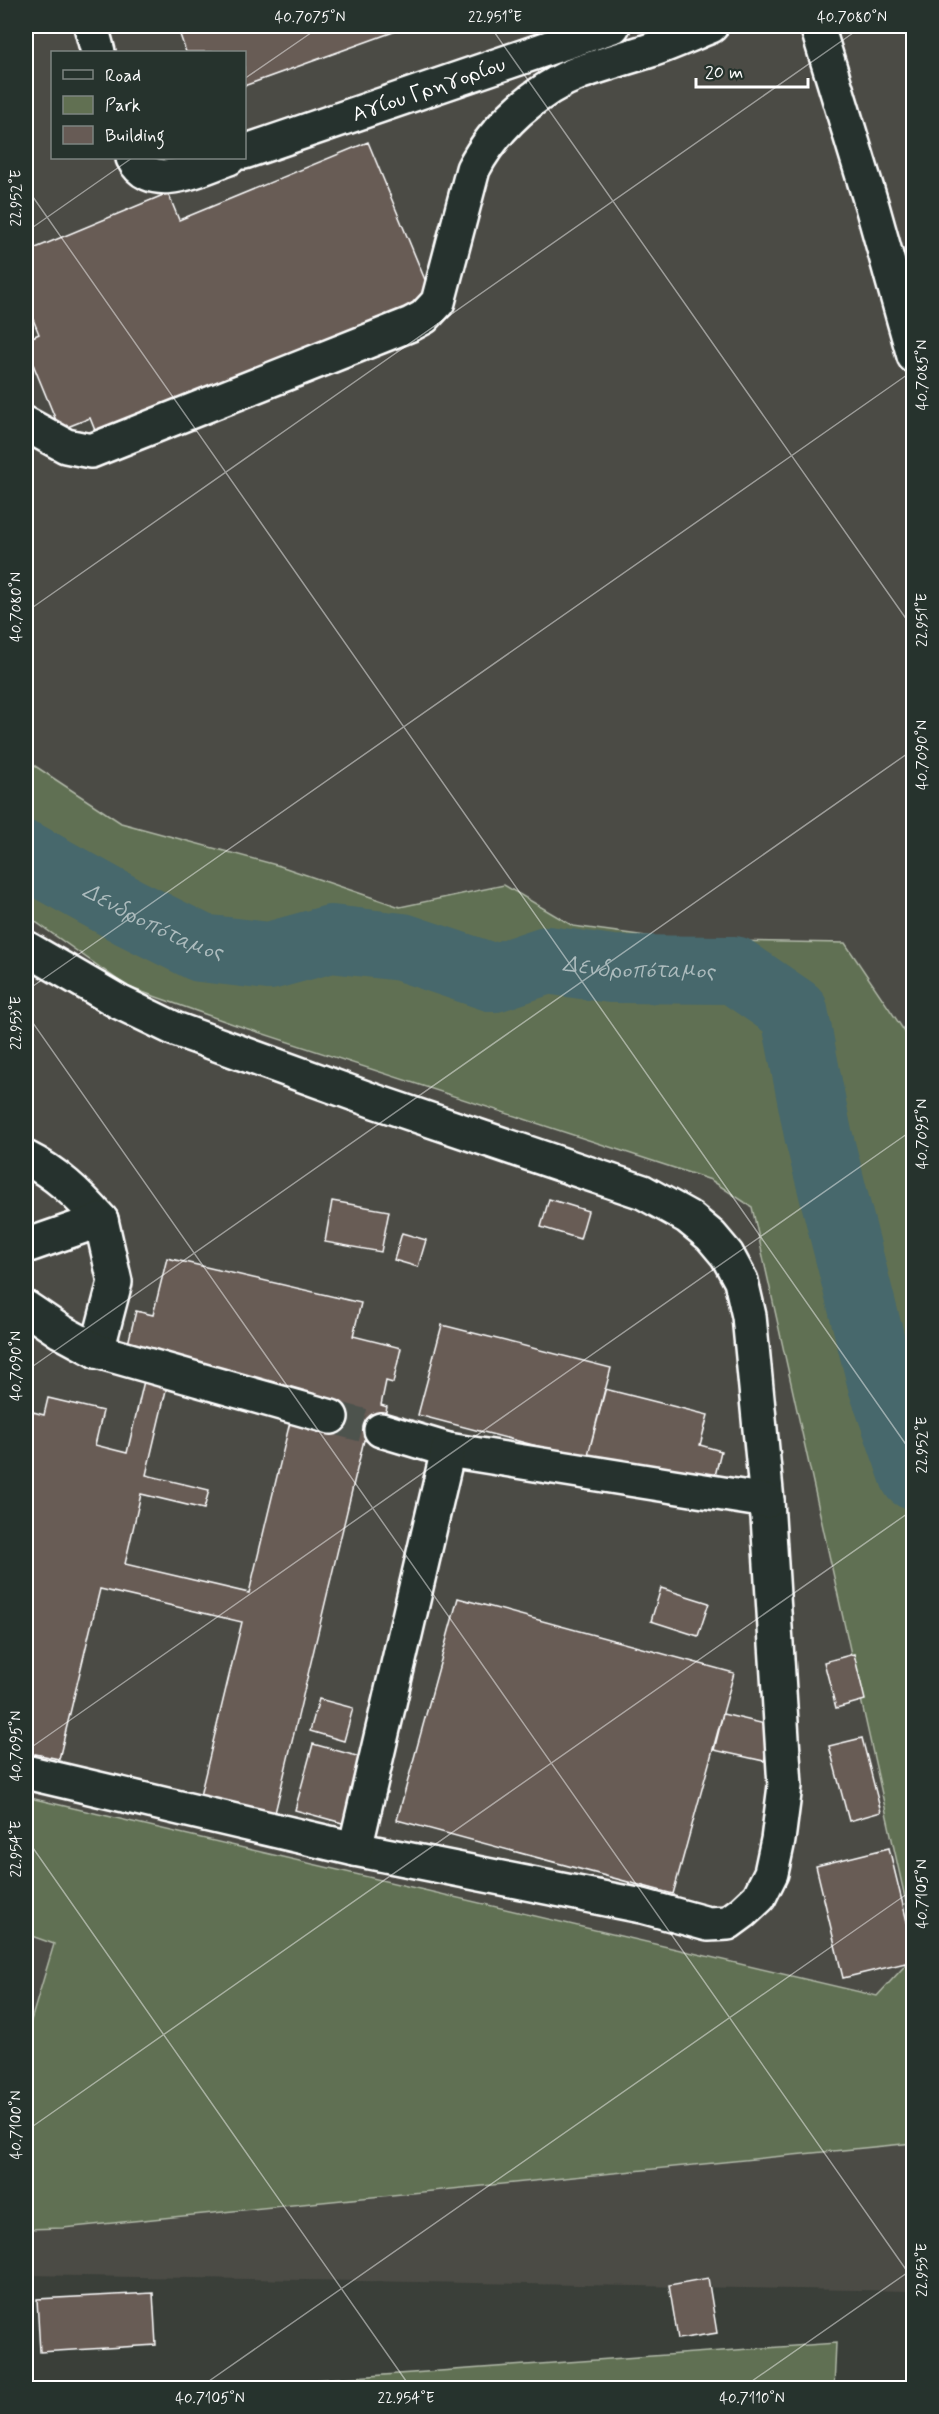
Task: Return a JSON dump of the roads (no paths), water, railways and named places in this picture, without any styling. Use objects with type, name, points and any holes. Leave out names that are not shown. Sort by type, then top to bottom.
[{"type":"street","points":[[91,26],[98,51]]},
{"type":"street","name":"Αγίου Γρηγορίου","points":[[246,151],[613,26]]},
{"type":"street","points":[[26,424],[66,446],[91,451],[411,324],[424,316],[438,302],[473,169],[483,149],[506,123],[532,101],[579,73],[654,49],[711,26]]},
{"type":"street","points":[[817,26],[903,276],[914,356]]},
{"type":"street","points":[[133,159],[143,170],[167,177],[227,159]]},
{"type":"street","points":[[26,948],[119,1002],[175,1029],[377,1102],[643,1192],[688,1217],[711,1236],[727,1255],[741,1281],[749,1316],[767,1501],[785,1786],[771,1873],[759,1897],[744,1912],[728,1923],[708,1924],[642,1906],[355,1849],[30,1773]]},
{"type":"street","points":[[26,1158],[44,1167],[76,1192],[101,1220],[115,1282],[97,1351]]},
{"type":"street","points":[[26,1246],[101,1220]]},
{"type":"street","points":[[26,1308],[60,1331],[97,1351],[331,1418]]},
{"type":"street","points":[[381,1430],[448,1450],[767,1501]]},
{"type":"street","points":[[355,1849],[448,1450]]},
{"type":"waterway","name":"Δενδροπόταμος","points":[[26,855],[129,912],[201,948],[269,956],[331,939],[402,947],[494,978],[547,960],[612,969],[734,970],[794,1011],[818,1134],[882,1385],[914,1476]]},
{"type":"tunnel","points":[[331,1417],[381,1430]]}]
